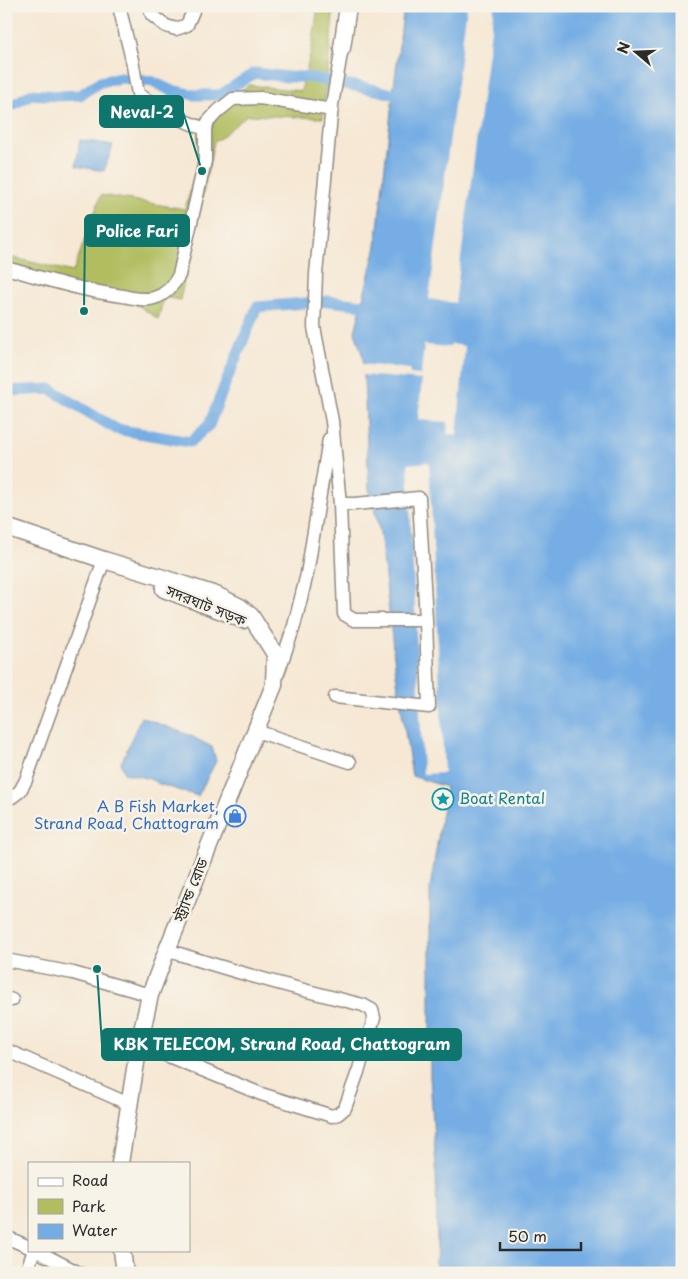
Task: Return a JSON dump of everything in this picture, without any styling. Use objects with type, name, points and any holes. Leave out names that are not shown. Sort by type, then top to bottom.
[{"type":"main road","points":[[342,48],[348,6]]},
{"type":"main road","name":"সদরঘাট সড়ক","points":[[6,526],[103,564]]},
{"type":"main road","name":"সদরঘাট সড়ক","points":[[6,536],[103,564],[160,576],[216,595],[240,607],[251,616],[259,627]]},
{"type":"main road","name":"স্ট্র্যান্ড রোড","points":[[120,1162],[139,1044],[150,995],[166,950],[274,685],[275,654],[259,627]]},
{"type":"main road","points":[[122,1252],[125,1273]]},
{"type":"street","points":[[119,6],[138,94],[162,110],[205,129]]},
{"type":"street","points":[[149,6],[152,15],[166,26],[176,29],[187,25],[194,6]]},
{"type":"street","points":[[342,48],[332,108],[316,274],[314,326],[332,421],[340,504],[344,614],[354,620],[426,620]]},
{"type":"street","points":[[6,268],[100,293],[145,299],[156,298],[174,284],[179,275],[205,161],[205,129],[208,122],[218,111],[233,99],[260,98],[332,108]]},
{"type":"street","points":[[274,685],[294,626],[307,574],[332,421]]},
{"type":"street","points":[[335,697],[429,707],[419,498],[340,504]]},
{"type":"street","points":[[6,795],[12,797],[20,791],[26,780],[103,564]]},
{"type":"street","points":[[256,730],[350,762]]},
{"type":"street","points":[[139,1044],[261,1094],[332,1116],[345,1108],[374,1018],[372,1010],[363,1005],[285,986],[166,950]]},
{"type":"street","points":[[6,960],[73,973],[150,995]]},
{"type":"street","points":[[6,1050],[129,1104]]},
{"type":"street","points":[[6,1237],[28,1247]]},
{"type":"street","points":[[26,1273],[34,1252]]},
{"type":"street","points":[[39,1252],[79,1273]]},
{"type":"green space","points":[[318,6],[334,6],[323,118],[247,115],[214,142],[180,300],[164,297],[158,319],[129,299],[88,298],[6,272],[6,256],[73,272],[101,195],[185,209],[203,147],[198,142],[200,120],[249,85],[301,91],[312,47]]},
{"type":"water","points":[[404,6],[682,6],[682,1273],[435,1273],[437,1247],[436,1167],[430,1077],[430,889],[446,787],[412,776],[396,674],[380,532],[369,489],[363,357],[355,332],[376,246]]},
{"type":"water","points":[[80,140],[113,145],[104,171],[76,166]]},
{"type":"water","points":[[141,717],[189,735],[212,747],[216,761],[198,796],[159,784],[150,779],[124,773],[121,763]]},
{"type":"pier","points":[[467,6],[494,6],[455,303],[429,299]]},
{"type":"pier","points":[[451,344],[465,346],[457,435],[447,434],[448,422],[418,420],[422,380],[362,375],[361,364],[410,369],[410,374],[421,375],[424,345],[450,347]]},
{"type":"pier","points":[[429,462],[444,773],[423,774],[408,464]]},
{"type":"waterway","points":[[6,109],[31,94],[80,95],[100,82],[121,78],[151,81],[170,90],[195,95],[220,95],[255,73],[288,77],[308,77],[376,90],[393,94],[404,103]]},
{"type":"waterway","points":[[6,391],[50,389],[116,429],[190,442],[209,425],[257,307],[329,301],[375,308]]},
{"type":"place","name":"Neval-2","points":[[202,171]]},
{"type":"place","name":"Police Fari","points":[[84,311]]},
{"type":"place","name":"Boat Rental","points":[[443,799]]},
{"type":"place","name":"A B Fish Market, Strand Road, Chattogram","points":[[235,816]]},
{"type":"place","name":"KBK TELECOM, Strand Road, Chattogram","points":[[97,969]]}]
